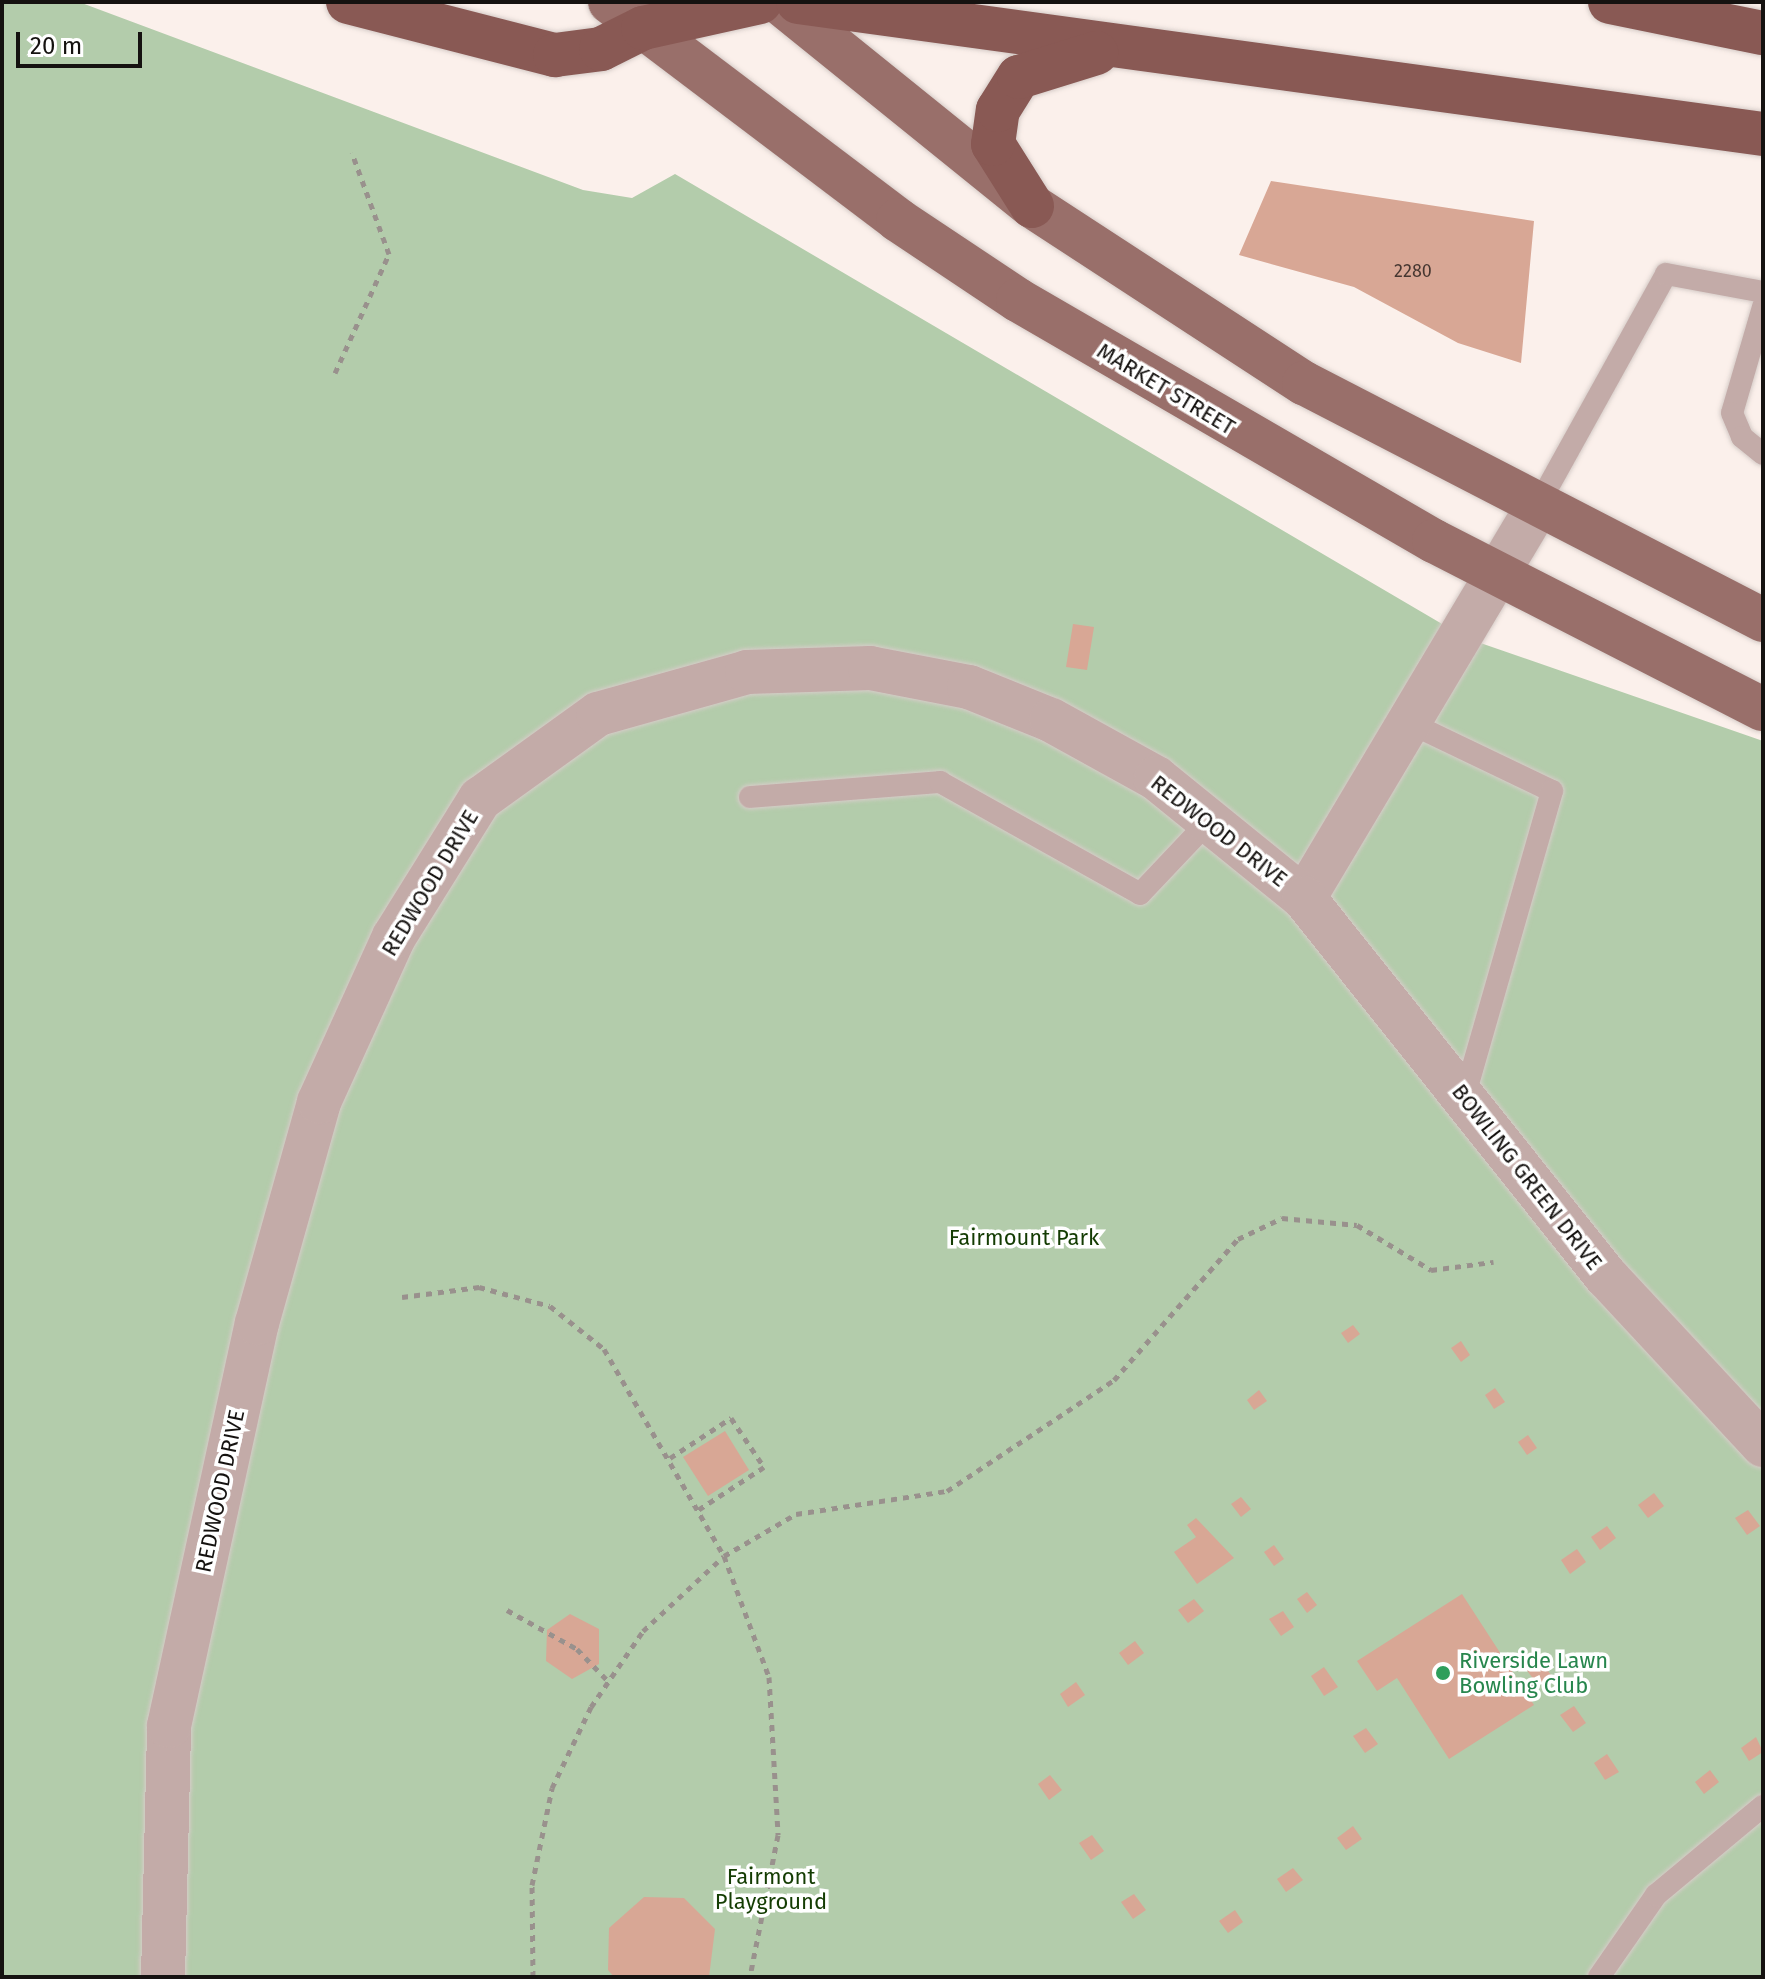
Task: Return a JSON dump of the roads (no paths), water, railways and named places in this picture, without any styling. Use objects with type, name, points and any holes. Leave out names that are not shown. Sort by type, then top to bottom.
[{"type":"highway","points":[[348,2],[555,55],[601,49],[626,15],[760,2]]},
{"type":"highway","points":[[798,2],[1763,134]]},
{"type":"highway","points":[[1610,2],[1763,33]]},
{"type":"highway","points":[[1032,206],[993,144],[1006,91],[1055,60],[1129,49]]},
{"type":"main road","points":[[779,2],[1032,206],[1304,383],[1537,507],[1763,620]]},
{"type":"main road","name":"MARKET STREET","points":[[626,15],[1018,300],[1242,435],[1501,576],[1763,709]]},
{"type":"street","name":"REDWOOD DRIVE","points":[[163,1977],[169,1726],[257,1323],[319,1102],[394,937],[480,799],[598,714],[747,672],[870,668],[969,687],[1051,720],[1156,778],[1304,898],[1501,576],[1537,507]]},
{"type":"street","name":"BOWLING GREEN DRIVE","points":[[1304,898],[1606,1276],[1763,1445]]},
{"type":"lane","points":[[1537,507],[1666,274],[1763,292]]},
{"type":"lane","points":[[1763,307],[1732,413],[1742,437],[1763,454]]},
{"type":"lane","points":[[1412,724],[1552,791],[1464,1097]]},
{"type":"lane","points":[[750,797],[940,782],[1140,894],[1209,821]]},
{"type":"lane","points":[[1599,1977],[1656,1895],[1763,1806]]},
{"type":"place","name":"Riverside Lawn Bowling Club","points":[[1443,1673]]},
{"type":"park label","name":"Fairmount Park","points":[[1024,1238]]},
{"type":"park label","name":"Fairmont Playground","points":[[771,1888]]}]
